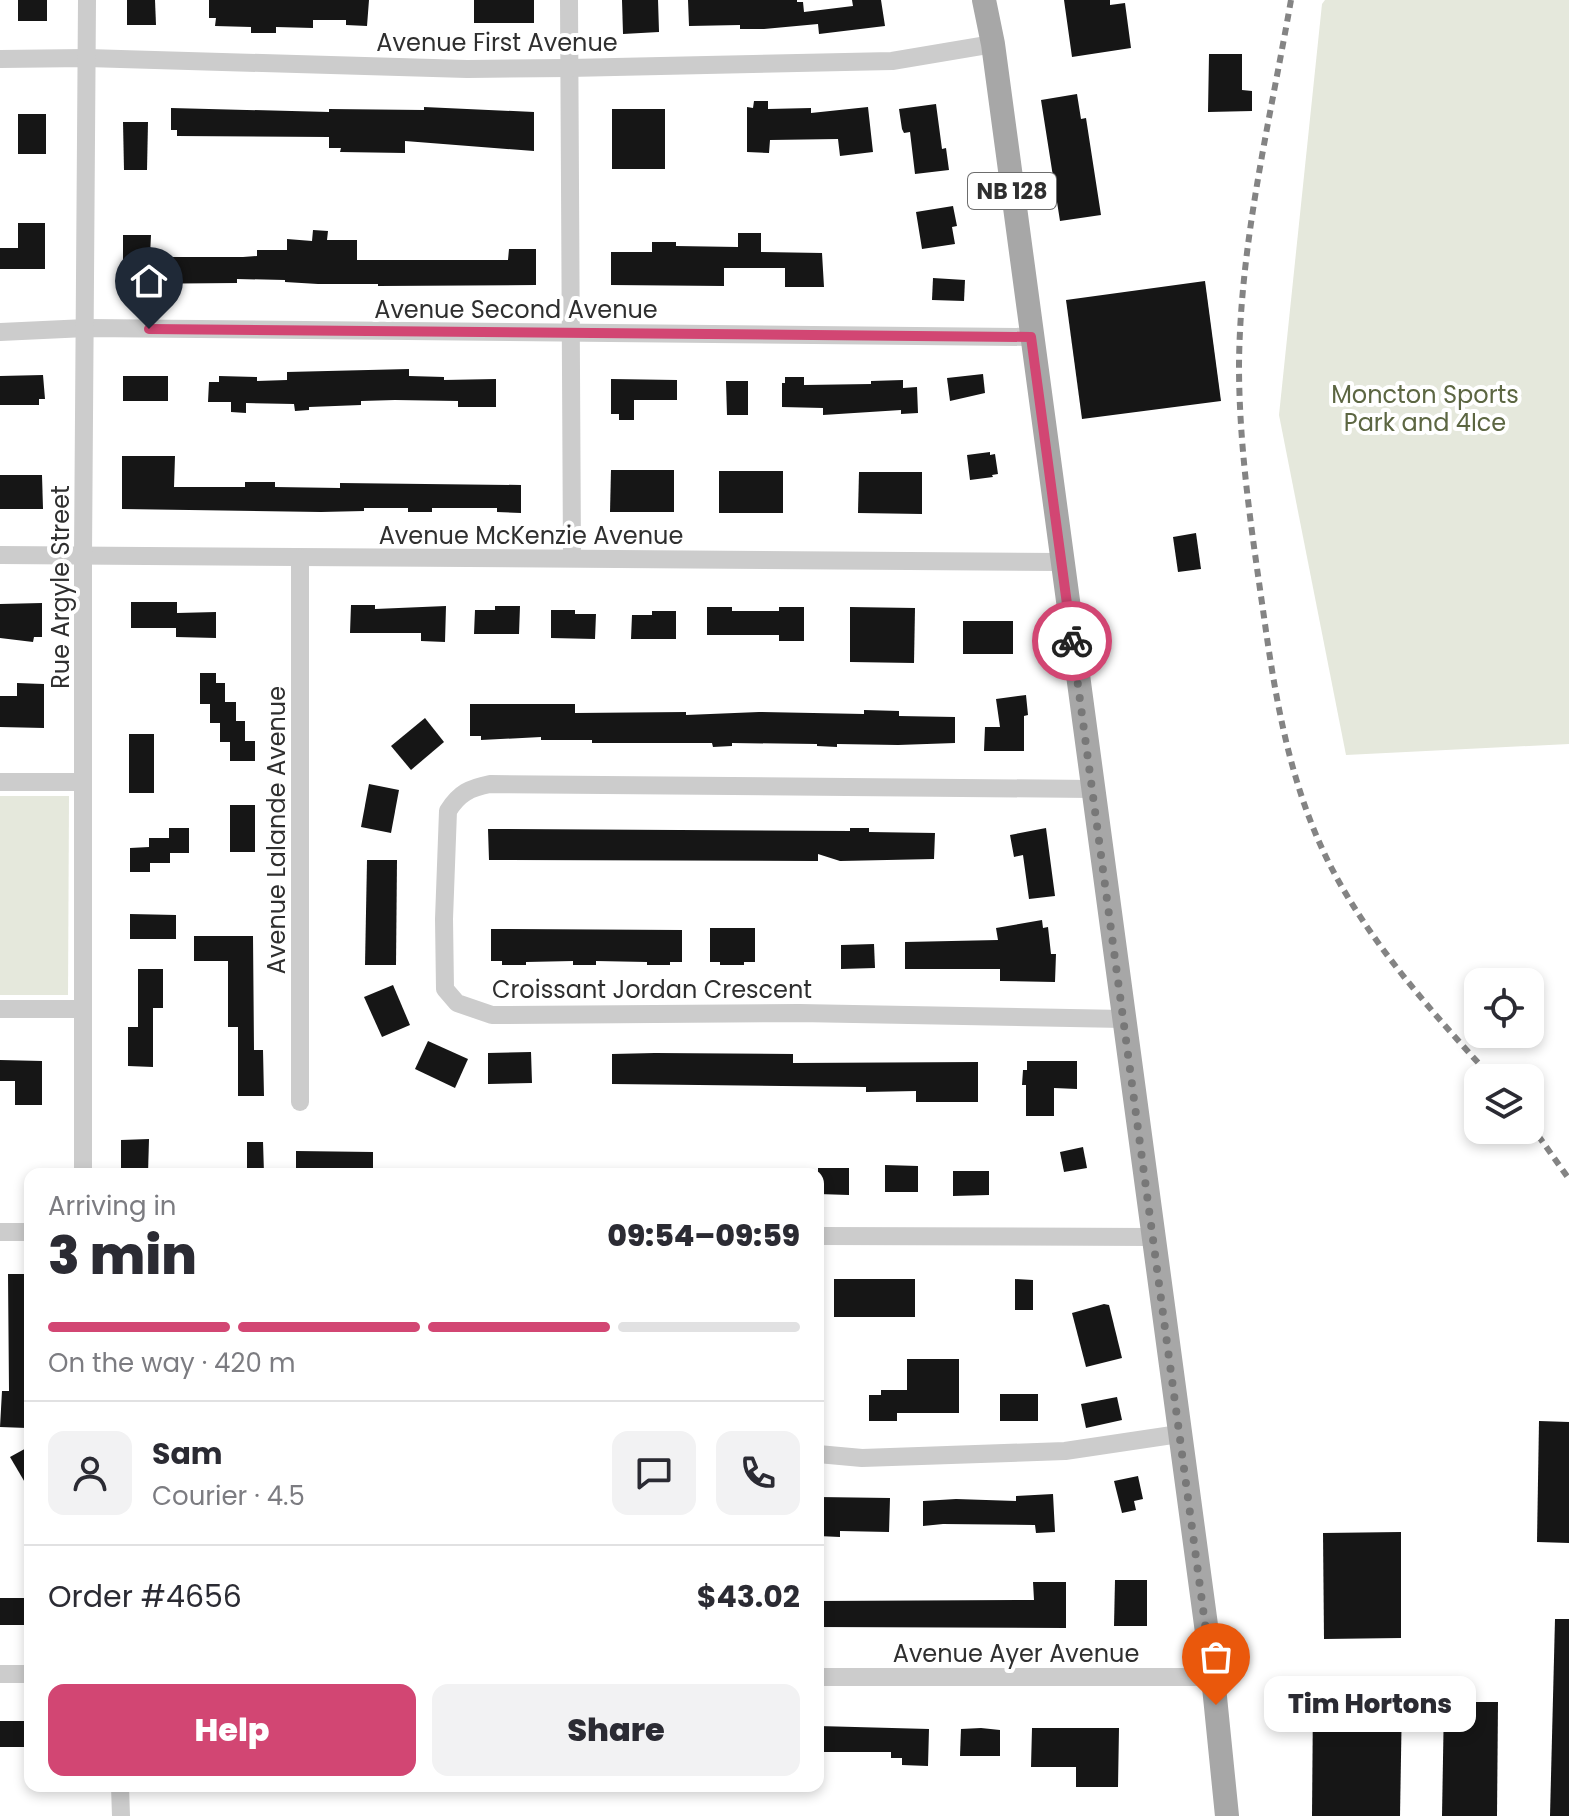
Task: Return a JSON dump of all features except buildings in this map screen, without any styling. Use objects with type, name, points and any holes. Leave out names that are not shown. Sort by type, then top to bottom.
[{"type":"main road","name":"NB 128","points":[[984,0],[993,44],[1213,1677],[1227,1816]]},
{"type":"main road","name":"NB 128","points":[[993,44],[996,0]]},
{"type":"street","name":"Rue Argyle Street","points":[[83,1168],[87,0]]},
{"type":"street","points":[[569,0],[572,558]]},
{"type":"street","name":"Avenue First Avenue","points":[[0,59],[87,58],[467,69],[569,68],[892,61],[993,44]]},
{"type":"street","name":"Avenue Second Avenue","points":[[0,332],[86,328],[1031,337]]},
{"type":"street","name":"Avenue McKenzie Avenue","points":[[0,555],[1061,562]]},
{"type":"street","name":"Avenue Lalande Avenue","points":[[300,558],[300,1102]]},
{"type":"street","points":[[0,782],[83,782]]},
{"type":"street","name":"Croissant Jordan Crescent","points":[[1093,789],[490,784],[472,788],[457,796],[448,811],[445,989],[457,1003],[492,1015],[799,1013],[1124,1019]]},
{"type":"street","points":[[0,1009],[83,1009]]},
{"type":"street","points":[[0,1232],[24,1232]]},
{"type":"street","points":[[824,1236],[1153,1237]]},
{"type":"street","points":[[824,1455],[862,1458],[1065,1451],[1179,1434]]},
{"type":"street","points":[[0,1674],[24,1674]]},
{"type":"street","name":"Avenue Ayer Avenue","points":[[824,1677],[1213,1677]]},
{"type":"street","points":[[120,1792],[121,1816]]},
{"type":"green space","name":"Moncton Sports Park and 4Ice","points":[[1325,0],[1569,0],[1569,744],[1346,755],[1279,415],[1322,4]]},
{"type":"green space","points":[[0,796],[69,796],[68,995],[0,995]]},
{"type":"railway","points":[[1291,0],[1250,228],[1239,365],[1247,491],[1274,681],[1295,776],[1331,867],[1384,951],[1480,1064]]},
{"type":"railway","points":[[1544,1144],[1569,1179]]},
{"type":"way so far","points":[[1072,641],[1216,1705]]},
{"type":"place","name":"Tim Hortons","points":[[1216,1705]]},
{"type":"route","points":[[149,329],[1031,337],[1072,641]]}]
